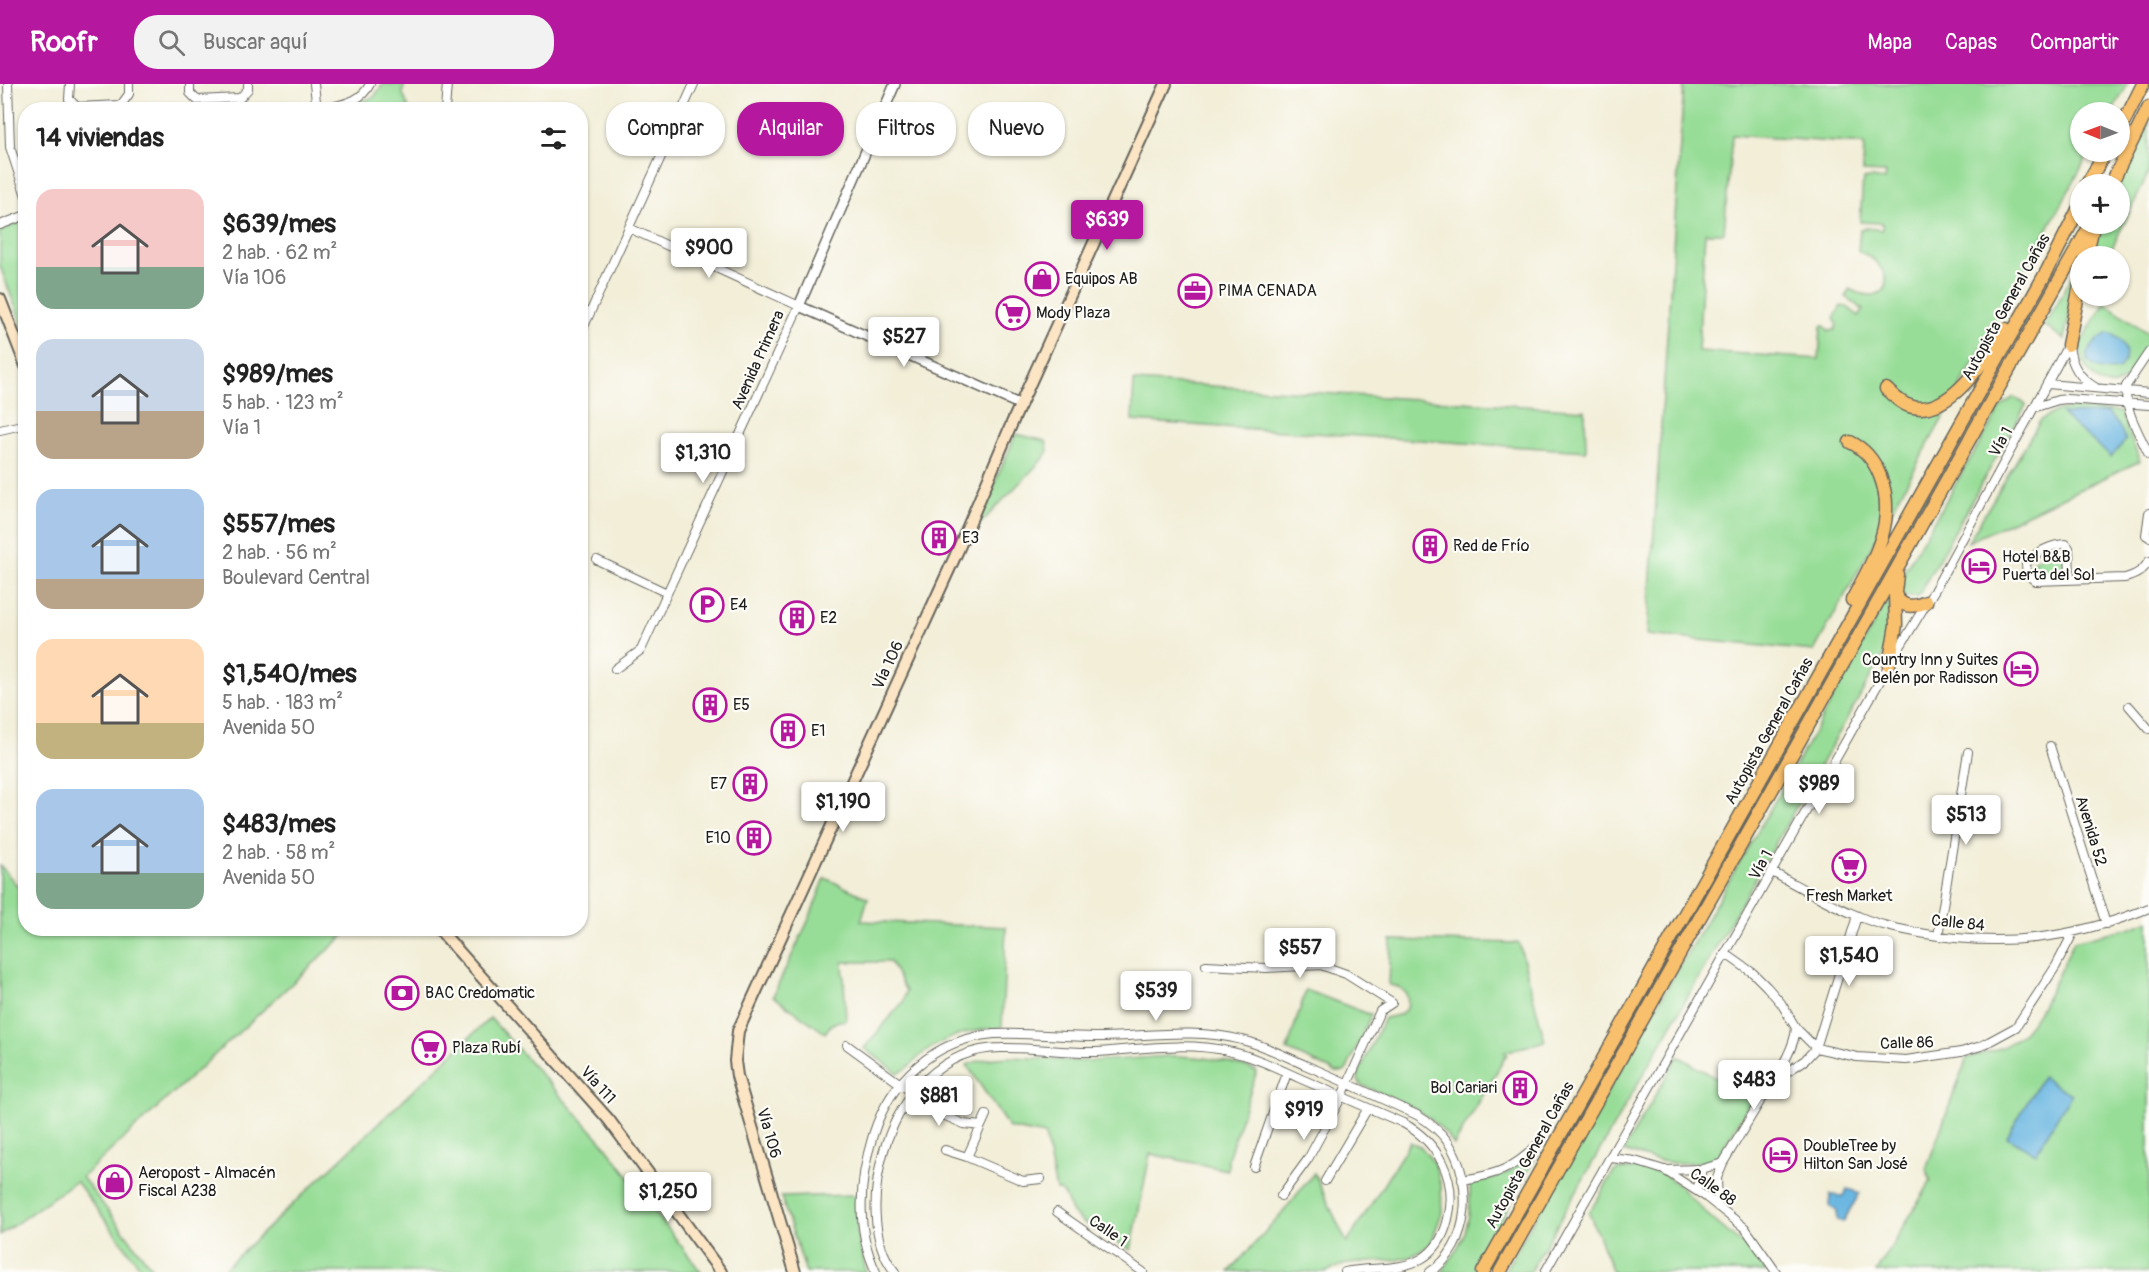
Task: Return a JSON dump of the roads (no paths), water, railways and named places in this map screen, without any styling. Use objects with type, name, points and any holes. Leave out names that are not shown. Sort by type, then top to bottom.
[{"type":"highway","points":[[2130,109],[2143,84]]},
{"type":"highway","points":[[2116,174],[2149,107]]},
{"type":"highway","points":[[1886,389],[1904,404],[1914,408],[1948,399],[1962,386],[2010,324],[2070,215]]},
{"type":"highway","name":"Autopista General Cañas","points":[[1483,1272],[2047,271],[2070,226]]},
{"type":"highway","name":"Autopista General Cañas","points":[[1500,1272],[2086,234]]},
{"type":"highway","points":[[2068,345],[2076,306]]},
{"type":"highway","points":[[1704,881],[1789,714],[1852,600],[1882,538],[1887,500],[1882,480],[1869,456],[1861,447],[1850,442]]},
{"type":"highway","points":[[1889,665],[1896,625],[1895,593],[1899,564]]},
{"type":"highway","points":[[1895,593],[1901,603],[1906,606],[1926,602]]},
{"type":"main road","name":"Vía 106","points":[[795,1272],[742,1096],[735,1061],[738,1031],[958,550],[1166,84]]},
{"type":"main road","points":[[0,299],[18,345]]},
{"type":"main road","name":"Vía 111","points":[[445,936],[609,1120],[721,1272]]},
{"type":"street","points":[[8,84],[10,147],[18,171]]},
{"type":"street","points":[[70,84],[69,99],[72,102]]},
{"type":"street","points":[[123,102],[129,94],[129,84]]},
{"type":"street","points":[[190,84],[190,93],[197,100],[240,98],[248,89],[248,84]]},
{"type":"street","points":[[314,84],[317,102]]},
{"type":"street","points":[[348,102],[364,94],[370,84]]},
{"type":"street","points":[[446,102],[447,84]]},
{"type":"street","points":[[588,317],[694,84]]},
{"type":"street","name":"Avenida Primera","points":[[615,669],[641,650],[799,306],[895,84]]},
{"type":"street","points":[[0,225],[18,218]]},
{"type":"street","points":[[629,228],[1021,405]]},
{"type":"street","points":[[2068,345],[2070,356],[2081,376],[2099,389]]},
{"type":"street","name":"Vía 1","points":[[1545,1272],[1889,665],[1934,591],[2068,345]]},
{"type":"street","points":[[2149,352],[2126,386],[2125,392],[2126,403],[2149,455]]},
{"type":"street","points":[[2048,384],[2149,393]]},
{"type":"street","points":[[2036,407],[2067,399],[2149,405]]},
{"type":"street","points":[[0,430],[18,426]]},
{"type":"street","points":[[2149,513],[2145,535],[2149,537]]},
{"type":"street","points":[[2070,579],[2069,548],[2066,544],[2060,544],[2034,555],[2026,564],[2027,574],[2036,581],[2125,578],[2144,569],[2149,561]]},
{"type":"street","points":[[597,560],[667,593]]},
{"type":"street","points":[[2129,706],[2149,729]]},
{"type":"street","name":"Avenida 52","points":[[2050,746],[2106,924]]},
{"type":"street","points":[[1938,936],[1968,752]]},
{"type":"street","name":"Calle 84","points":[[1772,873],[1857,916],[1877,923],[1966,940],[2004,941],[2073,933],[2149,908]]},
{"type":"street","points":[[1761,1100],[1784,1074],[1805,1060],[1816,1048],[1857,916]]},
{"type":"street","name":"Calle 86","points":[[1816,1048],[1857,1057],[1906,1060],[1961,1052],[1981,1046],[2016,1027],[2056,966],[2073,933]]},
{"type":"street","points":[[1726,954],[1753,973],[1767,987],[1781,1003],[1796,1028],[1816,1048]]},
{"type":"street","points":[[1206,965],[1266,968],[1321,965],[1342,972],[1392,1003],[1380,1011],[1342,1096],[1308,1160],[1281,1196]]},
{"type":"street","points":[[1718,1207],[1717,1178],[1723,1162],[1795,1040],[1796,1028]]},
{"type":"street","points":[[1171,1045],[1172,1033]]},
{"type":"street","points":[[1345,1272],[1414,1263],[1437,1245],[1446,1228],[1450,1212],[1451,1191],[1446,1170],[1439,1156],[1422,1136],[1403,1123],[1258,1060],[1231,1052],[1171,1045],[1079,1052],[1020,1048],[986,1049],[957,1057],[930,1075],[900,1111],[878,1173],[877,1224],[883,1251],[893,1269],[878,1272],[870,1259],[862,1227],[864,1172],[875,1129],[900,1083],[916,1066],[937,1051],[954,1043],[973,1037],[1002,1034],[1084,1038],[1172,1033],[1207,1034],[1252,1042],[1348,1083],[1430,1123],[1449,1144],[1459,1167],[1463,1185],[1463,1221],[1456,1242],[1443,1262],[1430,1272]]},
{"type":"street","points":[[847,1045],[943,1115],[964,1124],[981,1126]]},
{"type":"street","points":[[1254,1167],[1287,1073]]},
{"type":"street","points":[[1325,1180],[1368,1108]]},
{"type":"street","points":[[968,1157],[987,1115]]},
{"type":"street","points":[[1451,1191],[1505,1170],[1537,1145]]},
{"type":"street","points":[[945,1150],[968,1157],[1023,1181],[1041,1179]]},
{"type":"street","name":"Calle 88","points":[[1611,1158],[1635,1161],[1664,1170],[1697,1191],[1749,1234],[1776,1272]]},
{"type":"street","points":[[1664,1170],[1702,1169],[1723,1162]]},
{"type":"street","points":[[1446,1170],[1459,1167]]},
{"type":"street","points":[[1697,1191],[1702,1169]]},
{"type":"street","name":"Calle 1","points":[[1057,1212],[1138,1271]]},
{"type":"water","points":[[2108,333],[2119,339],[2125,348],[2125,359],[2119,370],[2102,370],[2087,359],[2087,353],[2098,339]]},
{"type":"water","points":[[2108,413],[2119,426],[2126,440],[2111,457],[2061,414]]},
{"type":"water","points":[[2042,1077],[2071,1094],[2036,1154],[2007,1137]]},
{"type":"water","points":[[1847,1189],[1860,1193],[1843,1222],[1837,1220],[1837,1211],[1829,1206],[1830,1195],[1844,1196]]},
{"type":"place","name":"Equipos AB","points":[[1042,279]]},
{"type":"place","name":"PIMA CENADA","points":[[1195,291]]},
{"type":"place","name":"Mody Plaza","points":[[1013,313]]},
{"type":"place","name":"E3","points":[[939,538]]},
{"type":"place","name":"Red de Frío","points":[[1430,546]]},
{"type":"place","name":"Hotel B&B Puerta del Sol","points":[[1979,566]]},
{"type":"place","name":"E4","points":[[707,605]]},
{"type":"place","name":"E2","points":[[797,618]]},
{"type":"place","name":"Country Inn y Suites Belén por Radisson","points":[[2021,669]]},
{"type":"place","name":"E5","points":[[710,705]]},
{"type":"place","name":"E1","points":[[788,731]]},
{"type":"place","name":"E7","points":[[750,784]]},
{"type":"place","name":"E10","points":[[754,838]]},
{"type":"place","name":"Fresh Market","points":[[1849,866]]},
{"type":"place","name":"BAC Credomatic","points":[[402,993]]},
{"type":"place","name":"Plaza Rubí","points":[[429,1048]]},
{"type":"place","name":"Bol Cariari","points":[[1520,1088]]},
{"type":"place","name":"DoubleTree by Hilton San José","points":[[1780,1155]]},
{"type":"place","name":"Aeropost - Almacén Fiscal A238","points":[[115,1182]]}]
